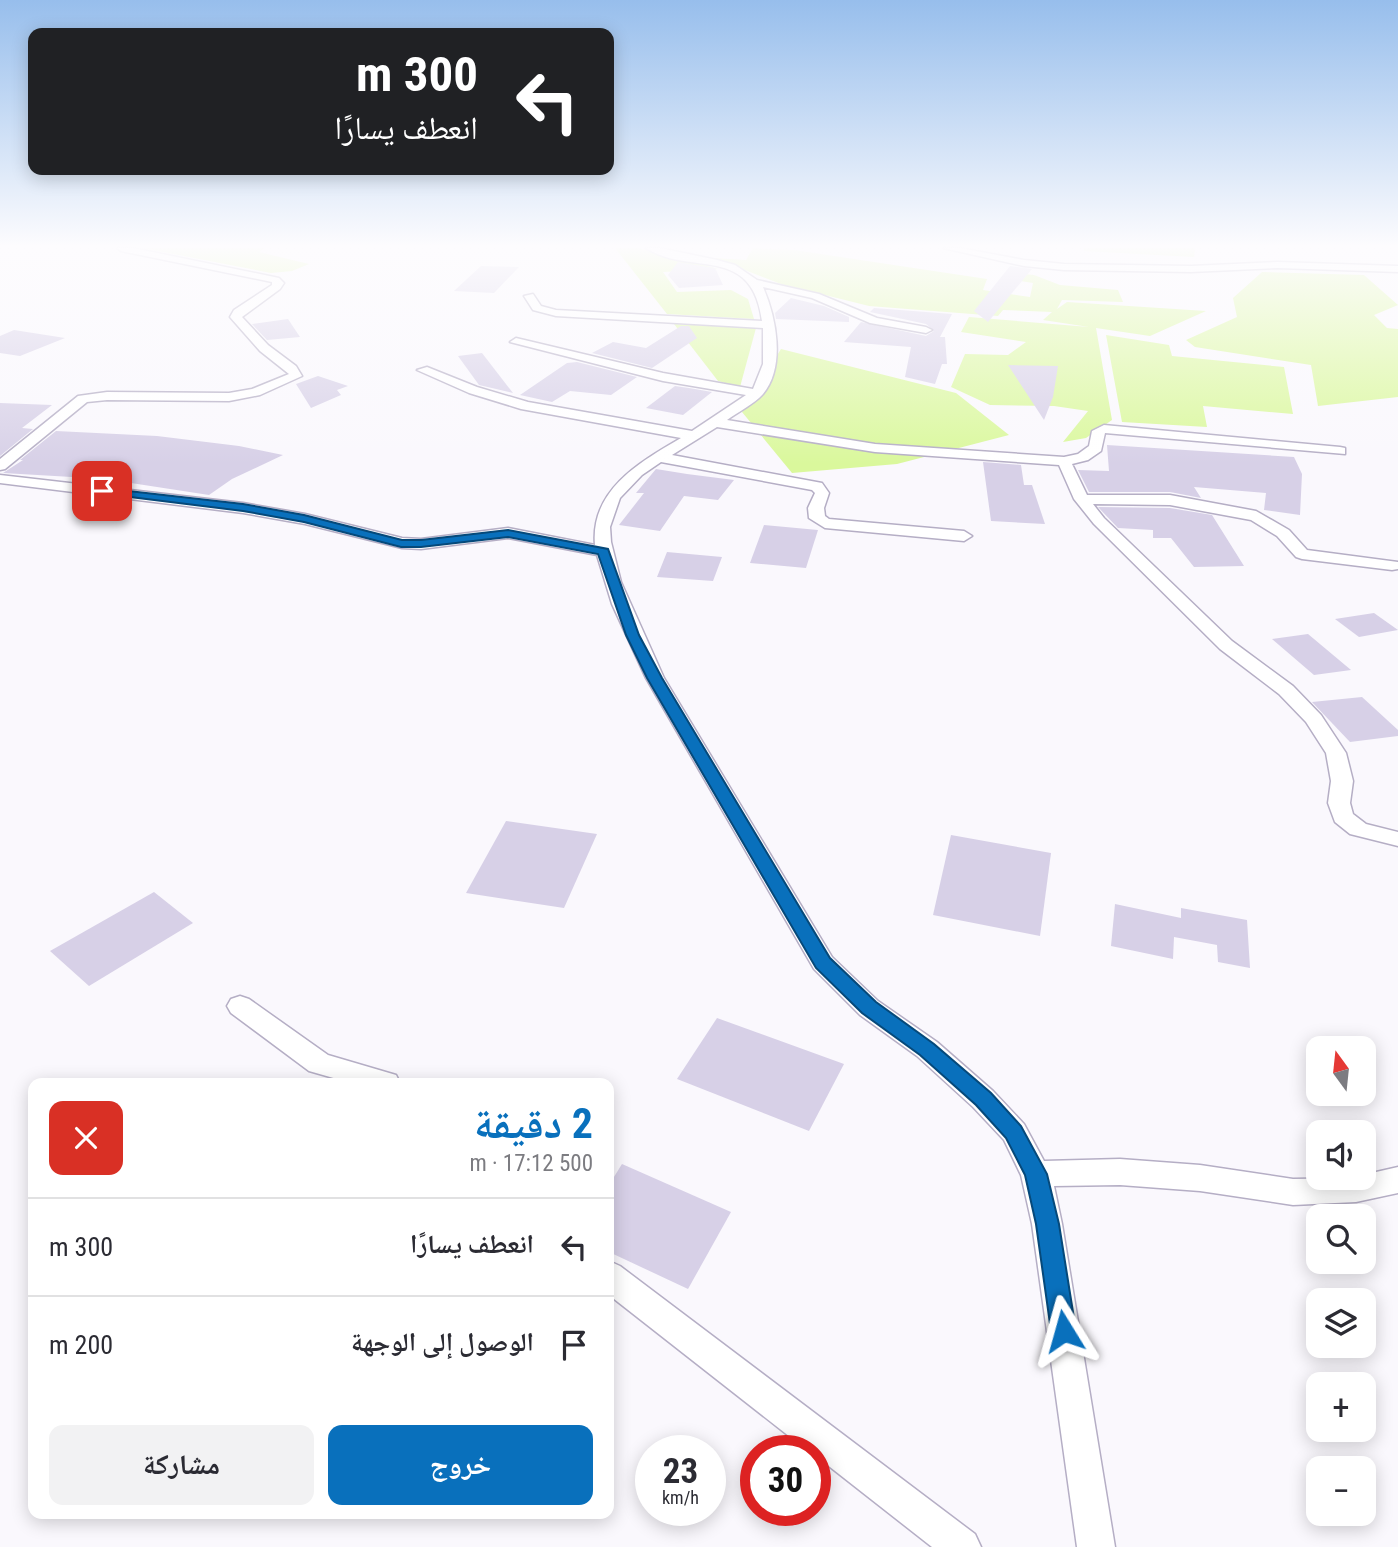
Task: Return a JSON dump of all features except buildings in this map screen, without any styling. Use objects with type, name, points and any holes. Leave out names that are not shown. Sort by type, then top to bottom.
[{"type":"street","points":[[0,466],[83,399],[107,396],[229,397],[255,392],[296,376],[292,369],[264,348],[239,320]]},
{"type":"street","points":[[684,320],[769,325]]},
{"type":"street","points":[[768,320],[770,366],[766,380],[757,393],[629,479],[611,499],[602,526],[603,551],[633,635],[654,678],[823,963],[869,1008],[927,1049],[983,1099],[1014,1132],[1036,1174],[1047,1224],[1096,1547]]},
{"type":"street","points":[[872,320],[926,330]]},
{"type":"street","points":[[516,342],[663,377],[757,393]]},
{"type":"street","points":[[423,370],[473,390],[526,406],[694,436]]},
{"type":"street","points":[[715,422],[875,448],[1064,461],[1083,457],[1096,448],[1099,431],[1104,429],[1340,451]]},
{"type":"street","points":[[659,457],[817,486],[822,493],[816,509],[817,518],[825,523],[964,536]]},
{"type":"street","points":[[1064,461],[1082,499],[1099,521],[1226,645],[1286,690],[1314,719],[1336,753],[1342,781],[1339,803],[1343,817],[1358,829],[1398,839]]},
{"type":"street","points":[[0,479],[243,508],[304,519],[401,543],[421,544],[508,533],[603,551]]},
{"type":"street","points":[[1082,499],[1170,500],[1256,516],[1283,533],[1301,554],[1392,565]]},
{"type":"street","points":[[240,1006],[319,1063],[369,1078]]},
{"type":"street","points":[[1036,1174],[1120,1172],[1200,1178],[1293,1192],[1356,1189],[1398,1180]]},
{"type":"street","points":[[614,1280],[962,1547]]},
{"type":"green space","points":[[967,320],[1007,320],[1089,327],[1044,320],[1185,320],[1150,336],[1096,328],[1112,420],[1086,438],[1063,442],[1088,411],[1054,406],[990,405],[951,387],[965,354],[1008,355],[1026,342],[961,332]]},
{"type":"green space","points":[[1230,320],[1379,320],[1387,328],[1398,329],[1398,397],[1318,406],[1311,365],[1195,347],[1186,340]]},
{"type":"green space","points":[[674,324],[756,328],[740,387],[718,381]]},
{"type":"green space","points":[[1106,335],[1169,345],[1172,356],[1284,367],[1293,414],[1203,406],[1207,427],[1122,422]]},
{"type":"green space","points":[[781,349],[956,393],[1009,435],[897,464],[792,473],[742,412]]},
{"type":"route","points":[[102,491],[243,508],[304,519],[401,543],[421,544],[508,533],[603,551],[633,635],[654,678],[729,800],[823,963],[869,1008],[927,1049],[983,1099],[1014,1132],[1036,1174],[1064,1331]]}]
